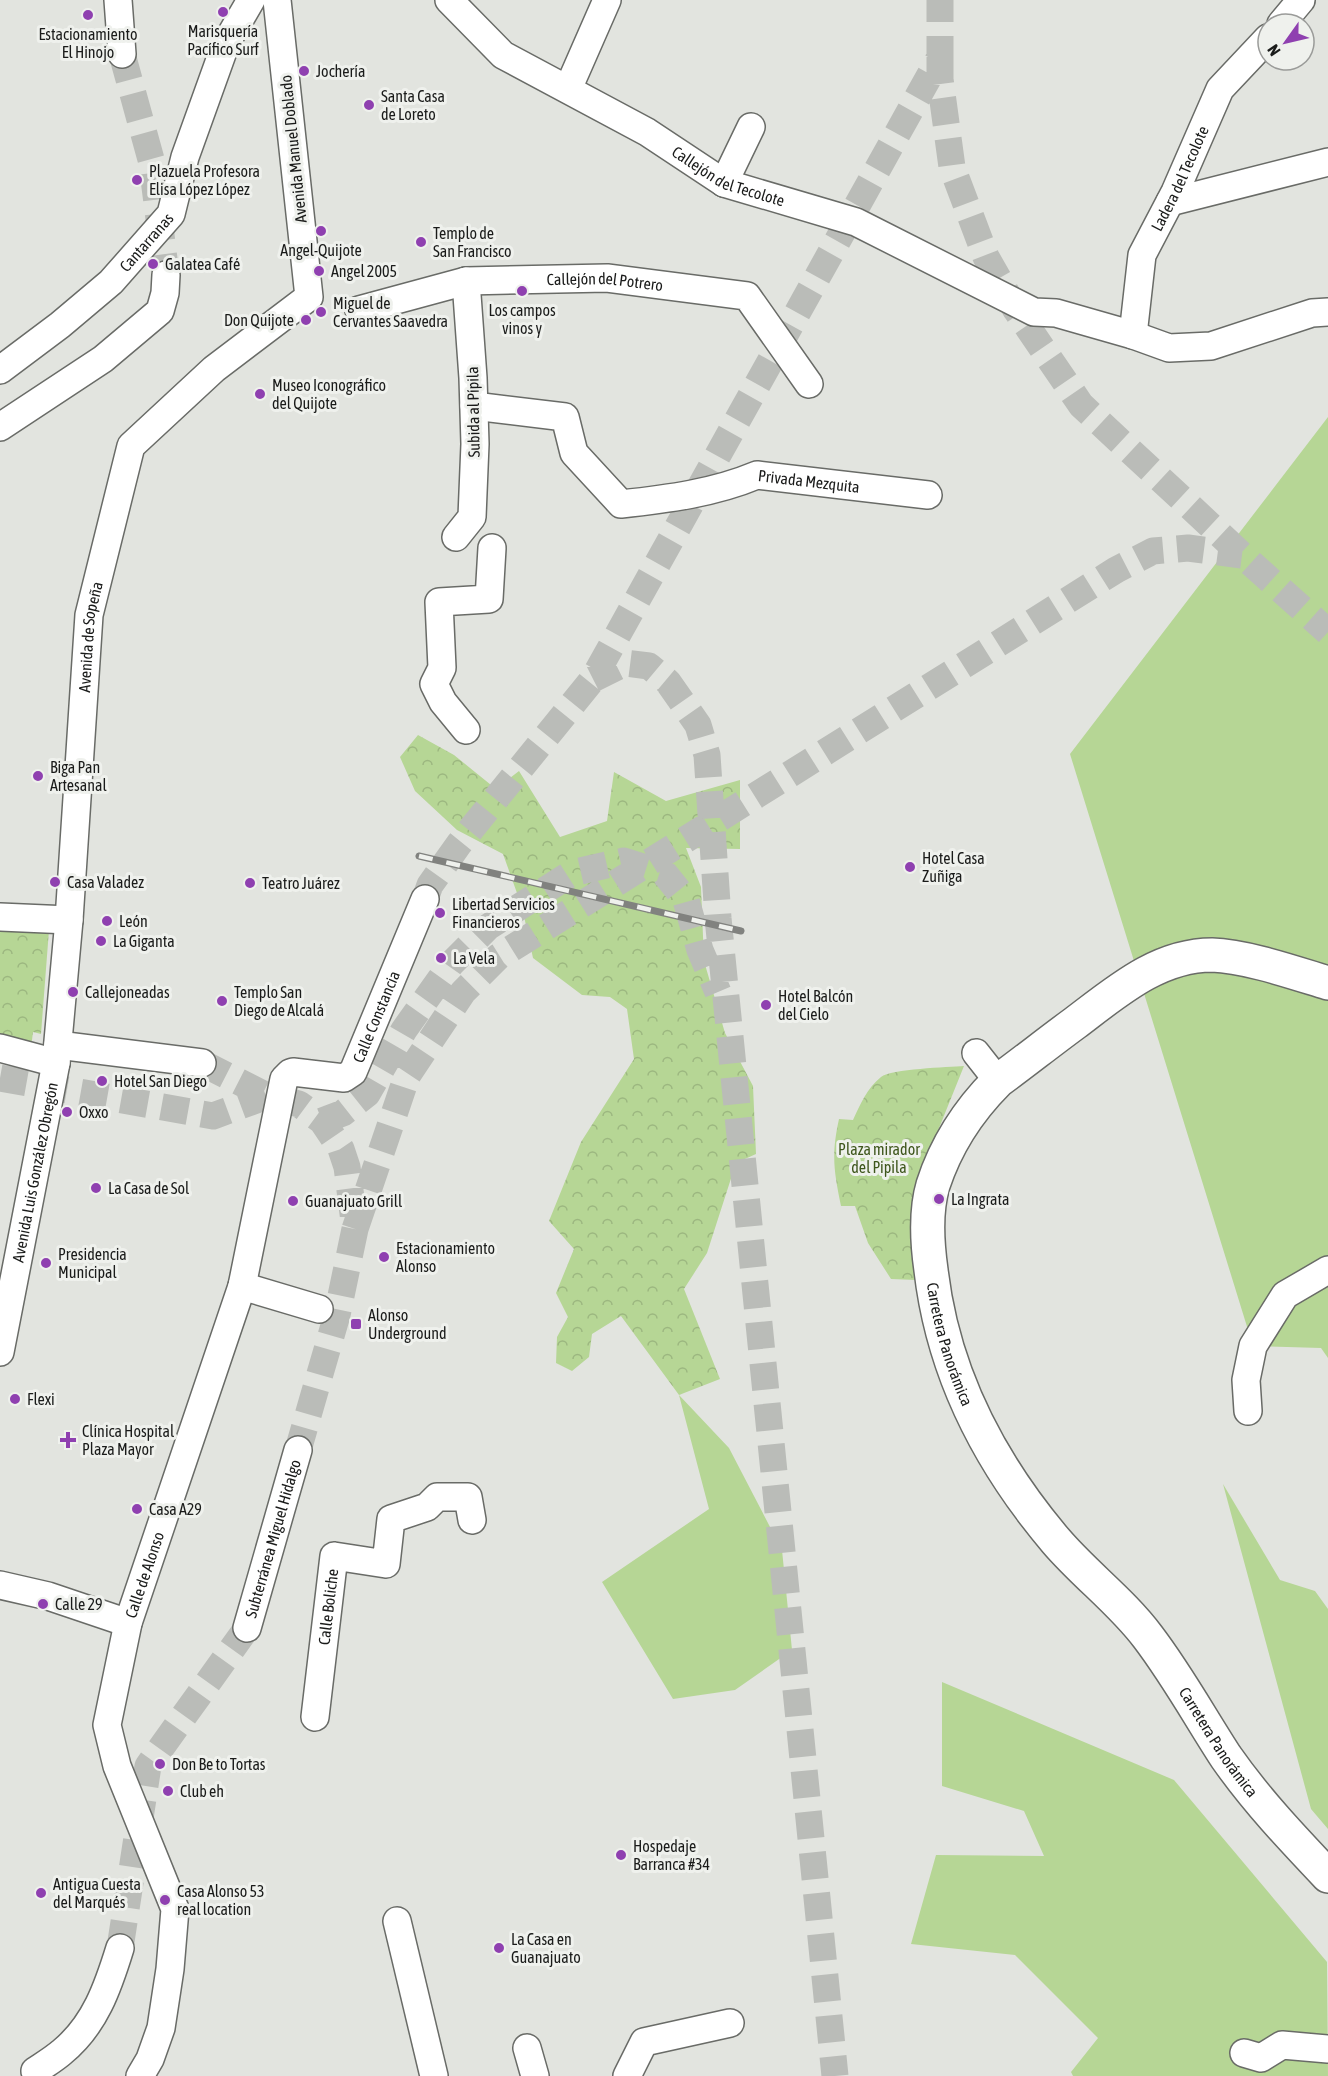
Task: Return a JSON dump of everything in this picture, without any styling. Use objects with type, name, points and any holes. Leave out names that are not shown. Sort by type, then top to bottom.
[{"type":"street","points":[[118,0],[122,54]]},
{"type":"street","name":"Cantarranas","points":[[0,370],[60,325],[111,282],[171,214],[185,157],[226,43],[251,0]]},
{"type":"street","name":"Avenida Manuel Doblado","points":[[277,0],[309,297]]},
{"type":"street","name":"Callejón del Tecolote","points":[[449,0],[502,55],[647,132],[724,183],[856,222],[1034,312],[1056,314],[1133,335],[1169,348],[1211,346],[1312,313],[1328,312]]},
{"type":"street","points":[[568,89],[608,0]]},
{"type":"street","points":[[1291,12],[1301,0]]},
{"type":"street","name":"Ladera del Tecolote","points":[[1133,335],[1142,255],[1170,202],[1220,89],[1256,51]]},
{"type":"street","points":[[724,183],[751,127]]},
{"type":"street","points":[[1170,202],[1328,162]]},
{"type":"street","points":[[0,427],[103,359],[160,311],[165,293],[166,275]]},
{"type":"street","name":"Callejón del Potrero","points":[[359,310],[466,281],[607,278],[747,296],[809,384]]},
{"type":"street","name":"Subida al Pípila","points":[[456,537],[472,518],[475,444],[466,281]]},
{"type":"street","name":"Avenida de Sopeña","points":[[57,1054],[69,920],[89,615],[131,446],[214,369],[309,297]]},
{"type":"street","name":"Privada Mezquita","points":[[474,406],[565,417],[574,453],[621,504],[700,493],[732,486],[758,475],[928,495]]},
{"type":"street","points":[[466,730],[443,702],[434,684],[442,668],[439,602],[489,599],[492,548]]},
{"type":"street","name":"Calle Constancia","points":[[290,1073],[297,1071],[344,1077],[353,1072],[425,899]]},
{"type":"street","points":[[0,917],[69,920]]},
{"type":"street","name":"Carretera Panorámica","points":[[1328,983],[1280,968],[1213,955],[1190,957],[1164,964],[1136,977],[998,1081],[981,1099],[958,1130],[933,1185],[928,1216],[928,1249],[941,1330],[970,1412],[997,1461],[1057,1542],[1147,1635],[1233,1766],[1284,1829],[1328,1875]]},
{"type":"street","points":[[0,1048],[202,1063]]},
{"type":"street","points":[[976,1053],[998,1081]]},
{"type":"street","name":"Avenida Luis González Obregón","points":[[0,1352],[7,1281],[57,1054]]},
{"type":"street","name":"Calle de Alonso","points":[[140,2076],[150,2059],[161,2028],[170,1970],[175,1909],[117,1766],[107,1725],[128,1623],[242,1286],[284,1079],[290,1073]]},
{"type":"street","points":[[1248,1410],[1246,1380],[1253,1346],[1285,1295],[1328,1270]]},
{"type":"street","points":[[242,1286],[319,1309]]},
{"type":"street","name":"Subterránea Miguel Hidalgo","points":[[247,1628],[298,1450]]},
{"type":"street","name":"Calle Boliche","points":[[315,1717],[334,1556],[386,1563],[392,1519],[427,1507],[436,1497],[468,1497],[472,1520]]},
{"type":"street","points":[[0,1585],[48,1596],[128,1623]]},
{"type":"street","points":[[398,1921],[434,2076]]},
{"type":"street","points":[[35,2071],[63,2052],[98,2010],[111,1980],[120,1948]]},
{"type":"street","points":[[627,2076],[644,2042],[730,2023]]},
{"type":"street","points":[[1252,2062],[1282,2045],[1328,2049]]},
{"type":"street","points":[[527,2048],[535,2076]]},
{"type":"green space","points":[[1328,417],[1328,1358],[1321,1348],[1253,1346],[1070,754]]},
{"type":"green space","points":[[418,735],[454,755],[496,789],[519,771],[560,837],[607,821],[614,772],[666,801],[740,780],[740,849],[686,848],[701,887],[704,961],[725,1033],[753,1086],[756,1154],[736,1163],[707,1253],[684,1289],[720,1379],[679,1395],[621,1316],[592,1334],[589,1357],[572,1371],[556,1363],[557,1337],[568,1317],[556,1293],[574,1249],[549,1221],[581,1142],[634,1059],[627,1009],[610,997],[582,995],[533,958],[522,907],[503,854],[457,830],[415,791],[400,757]]},
{"type":"green space","points":[[0,928],[49,930],[41,1034],[33,1032],[31,1048],[0,1036]]},
{"type":"green space","name":"Plaza mirador del Pipila","points":[[964,1066],[933,1143],[912,1221],[911,1254],[916,1280],[891,1279],[868,1243],[855,1206],[841,1206],[834,1163],[839,1119],[853,1120],[868,1091],[876,1081],[887,1074]]},
{"type":"green space","points":[[679,1395],[729,1448],[782,1550],[792,1650],[735,1690],[673,1699],[602,1582],[709,1509]]},
{"type":"green space","points":[[1223,1484],[1280,1580],[1315,1591],[1328,1609],[1328,1829],[1311,1809]]},
{"type":"green space","points":[[942,1682],[1174,1780],[1327,1962],[1328,2076],[1073,2076],[1071,2072],[1098,2038],[1015,1955],[911,1944],[936,1855],[1044,1856],[1024,1811],[942,1786]]},
{"type":"tunnel","points":[[425,899],[430,885],[459,844],[593,679],[940,57],[940,0]]},
{"type":"tunnel","points":[[122,54],[152,163],[166,275]]},
{"type":"tunnel","points":[[940,57],[940,79],[952,167],[986,257],[1016,310],[1081,405],[1328,632]]},
{"type":"tunnel","points":[[355,1229],[407,1076],[463,992],[498,957],[1116,570],[1153,551],[1188,548],[1242,555]]},
{"type":"tunnel","points":[[593,679],[625,663],[649,666],[668,682],[698,725],[707,755],[718,918],[835,2076]]},
{"type":"tunnel","points":[[322,1121],[343,1113],[367,1094],[404,1030],[451,964],[488,927],[572,873],[624,861],[665,874],[686,900],[700,950],[718,992]]},
{"type":"tunnel","points":[[202,1063],[267,1096]]},
{"type":"tunnel","points":[[0,1078],[213,1116],[267,1096],[299,1104],[322,1121],[341,1149],[347,1167],[355,1229],[337,1315],[298,1450]]},
{"type":"tunnel","points":[[120,1948],[148,1766],[247,1628]]},
{"type":"railway","points":[[419,856],[741,931]]},
{"type":"place","name":"Marisquería Pacífico Surf","points":[[223,12]]},
{"type":"place","name":"Estacionamiento El Hinojo","points":[[88,15]]},
{"type":"place","name":"Jochería","points":[[304,71]]},
{"type":"place","name":"Santa Casa de Loreto","points":[[369,105]]},
{"type":"place","name":"Plazuela Profesora Elisa López López","points":[[137,180]]},
{"type":"place","name":"Angel-Quijote","points":[[321,231]]},
{"type":"place","name":"Templo de San Francisco","points":[[421,242]]},
{"type":"place","name":"Galatea Café","points":[[153,264]]},
{"type":"place","name":"Angel 2005","points":[[319,271]]},
{"type":"place","name":"Los campos vinos y","points":[[522,291]]},
{"type":"place","name":"Miguel de Cervantes Saavedra","points":[[321,312]]},
{"type":"place","name":"Don Quijote","points":[[306,320]]},
{"type":"place","name":"Museo Iconográfico del Quijote","points":[[260,394]]},
{"type":"place","name":"Biga Pan Artesanal","points":[[38,776]]},
{"type":"place","name":"Hotel Casa Zuñiga","points":[[910,867]]},
{"type":"place","name":"Casa Valadez","points":[[55,882]]},
{"type":"place","name":"Teatro Juárez","points":[[250,883]]},
{"type":"place","name":"Libertad Servicios Financieros","points":[[440,913]]},
{"type":"place","name":"León","points":[[107,921]]},
{"type":"place","name":"La Giganta","points":[[101,941]]},
{"type":"place","name":"La Vela","points":[[441,958]]},
{"type":"place","name":"Callejoneadas","points":[[73,992]]},
{"type":"place","name":"Templo San Diego de Alcalá","points":[[222,1001]]},
{"type":"place","name":"Hotel Balcón del Cielo","points":[[766,1005]]},
{"type":"place","name":"Hotel San Diego","points":[[102,1081]]},
{"type":"place","name":"Oxxo","points":[[67,1112]]},
{"type":"place","name":"La Casa de Sol","points":[[96,1188]]},
{"type":"place","name":"La Ingrata","points":[[939,1199]]},
{"type":"place","name":"Guanajuato Grill","points":[[293,1201]]},
{"type":"place","name":"Estacionamiento Alonso","points":[[384,1257]]},
{"type":"place","name":"Presidencia Municipal","points":[[46,1263]]},
{"type":"place","name":"Alonso Underground","points":[[356,1324]]},
{"type":"place","name":"Flexi","points":[[15,1399]]},
{"type":"place","name":"Clínica Hospital Plaza Mayor","points":[[68,1440]]},
{"type":"place","name":"Casa A29","points":[[137,1509]]},
{"type":"place","name":"Calle 29","points":[[43,1604]]},
{"type":"place","name":"Don Be to Tortas","points":[[160,1764]]},
{"type":"place","name":"Club eh","points":[[168,1791]]},
{"type":"place","name":"Hospedaje Barranca #34","points":[[621,1855]]},
{"type":"place","name":"Antigua Cuesta del Marqués","points":[[41,1893]]},
{"type":"place","name":"Casa Alonso 53 real location","points":[[165,1900]]},
{"type":"place","name":"La Casa en Guanajuato","points":[[499,1948]]}]
